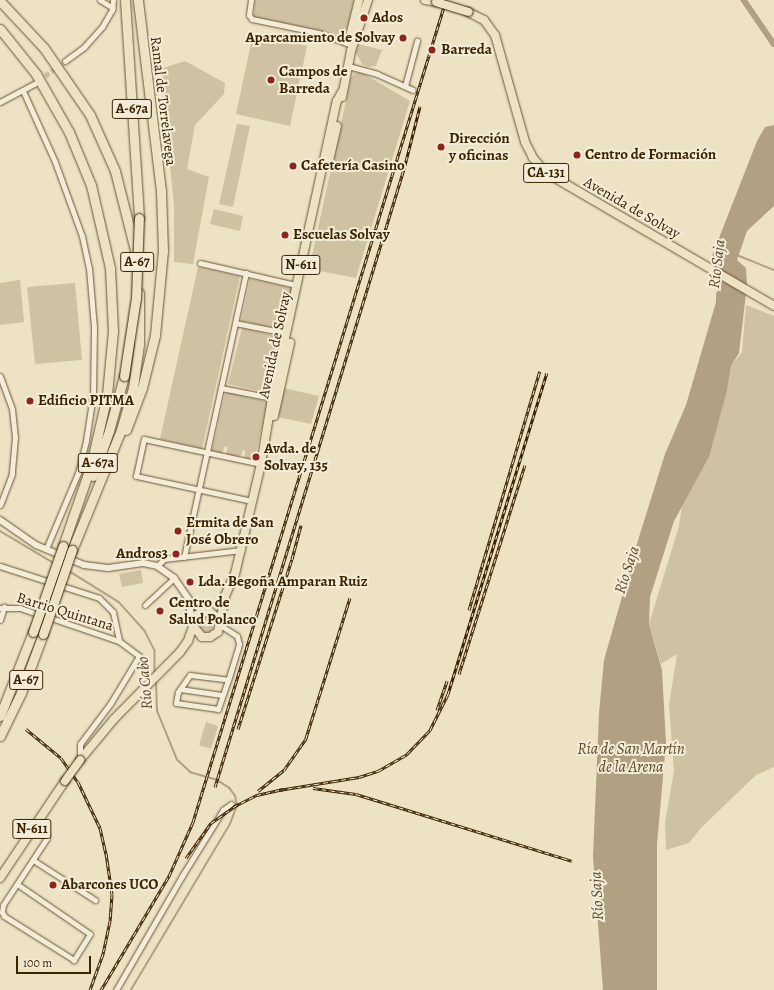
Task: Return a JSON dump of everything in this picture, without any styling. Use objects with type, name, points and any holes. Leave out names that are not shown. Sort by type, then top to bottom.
[{"type":"highway","name":"Ramal de Torrelavega","points":[[63,546],[102,452],[124,376],[136,298],[138,218],[125,0]]},
{"type":"highway","name":"Ramal de Torrelavega","points":[[72,550],[104,485],[136,406],[152,351],[160,301],[163,251],[162,207],[138,0]]},
{"type":"highway","name":"A-67","points":[[0,1],[44,48],[90,115],[115,171],[136,253],[140,325],[133,388],[121,430],[72,550],[21,693],[0,736]]},
{"type":"highway","name":"A-67","points":[[0,29],[36,74],[70,132],[91,185],[110,268],[113,331],[107,395],[91,464],[33,632],[0,716]]},
{"type":"main road","name":"Avenida de Solvay","points":[[266,439],[281,387],[348,66],[359,0]]},
{"type":"main road","name":"Avenida de Solvay","points":[[350,50],[361,12],[368,0]]},
{"type":"main road","name":"CA-131","points":[[424,0],[433,1]]},
{"type":"main road","name":"Avenida de Solvay","points":[[433,1],[468,12],[484,20],[494,35],[525,142],[540,168],[574,191],[774,306]]},
{"type":"main road","name":"Avenida de Solvay","points":[[225,596],[241,550],[261,464],[272,398],[296,285],[337,101],[342,92]]},
{"type":"main road","name":"N-611","points":[[0,878],[65,781],[103,731],[180,652],[188,641],[197,615],[206,611],[225,596]]},
{"type":"main road","name":"N-611","points":[[180,652],[202,637],[210,637],[219,625],[225,596]]},
{"type":"main road","points":[[206,611],[219,625]]},
{"type":"main road","points":[[193,624],[202,637]]},
{"type":"street","points":[[100,0],[113,8]]},
{"type":"street","points":[[65,61],[94,37],[113,8],[113,0]]},
{"type":"street","points":[[251,0],[248,15],[252,19],[319,33],[350,50],[358,67]]},
{"type":"street","points":[[405,86],[417,41]]},
{"type":"street","points":[[348,66],[358,67],[413,90]]},
{"type":"street","points":[[0,102],[23,91],[35,83]]},
{"type":"street","points":[[23,91],[58,169],[82,236],[89,268],[94,321],[93,395],[86,441],[78,473],[46,549]]},
{"type":"street","name":"Avenida de Solvay","points":[[200,263],[296,285]]},
{"type":"street","points":[[184,557],[246,273]]},
{"type":"street","name":"Avenida de Solvay","points":[[235,323],[286,333]]},
{"type":"street","points":[[0,376],[12,409],[16,437],[12,474],[0,504]]},
{"type":"street","name":"Avenida de Solvay","points":[[221,388],[272,398]]},
{"type":"street","points":[[252,501],[136,476],[144,439],[261,464]]},
{"type":"street","points":[[0,520],[46,549],[96,567],[143,563],[157,566],[174,578],[192,604],[206,611]]},
{"type":"street","points":[[157,566],[164,559],[241,550]]},
{"type":"street","name":"Barrio Quintana","points":[[0,566],[99,598],[113,612],[119,641]]},
{"type":"street","points":[[145,605],[174,578]]},
{"type":"street","points":[[186,594],[193,624]]},
{"type":"street","name":"Barrio Quintana","points":[[0,620],[2,608],[20,608],[119,641],[136,652],[138,661],[110,704],[80,744],[80,760]]},
{"type":"street","points":[[219,625],[238,639],[238,648],[228,680],[222,695],[218,709],[176,703],[180,689],[190,675],[228,680]]},
{"type":"street","points":[[180,689],[222,695]]},
{"type":"street","points":[[116,990],[182,876],[223,810],[231,804]]},
{"type":"street","points":[[17,884],[90,934],[74,960],[4,916],[3,905],[17,884],[34,860],[48,835],[35,825]]},
{"type":"street","points":[[34,860],[95,900]]},
{"type":"shaded area","points":[[255,0],[354,0],[345,36],[254,17]]},
{"type":"shaded area","name":"Campos de Barreda","points":[[253,34],[307,46],[290,126],[236,114]]},
{"type":"shaded area","points":[[358,44],[382,50],[376,66],[368,67],[362,64],[356,53]]},
{"type":"shaded area","points":[[185,61],[225,83],[224,94],[195,125],[187,169],[209,177],[193,264],[174,262],[174,205],[162,90],[163,68]]},
{"type":"shaded area","points":[[361,72],[410,101],[356,278],[309,269],[351,78],[355,73]]},
{"type":"shaded area","points":[[237,124],[250,126],[233,207],[219,204]]},
{"type":"shaded area","points":[[214,209],[243,216],[240,231],[210,224]]},
{"type":"shaded area","points":[[198,267],[240,276],[202,449],[160,439]]},
{"type":"shaded area","points":[[250,279],[293,288],[283,330],[241,321]]},
{"type":"shaded area","points":[[20,280],[24,322],[0,325],[0,283]]},
{"type":"shaded area","points":[[75,283],[82,360],[35,364],[27,287]]},
{"type":"shaded area","points":[[746,305],[774,316],[774,767],[756,775],[701,828],[689,843],[666,850],[665,823],[674,771],[669,705],[677,654],[661,664],[649,624],[679,526],[682,505],[708,459],[727,391],[731,366],[742,352]]},
{"type":"shaded area","points":[[242,328],[281,337],[269,393],[228,384]]},
{"type":"shaded area","points":[[283,388],[319,396],[311,424],[277,417]]},
{"type":"shaded area","points":[[229,392],[268,402],[254,460],[245,458],[245,451],[243,450],[240,457],[227,455],[227,447],[225,446],[222,453],[212,451],[225,394]]},
{"type":"shaded area","points":[[141,570],[143,583],[122,587],[119,574]]},
{"type":"shaded area","points":[[206,616],[213,621],[214,624],[209,631],[206,632],[199,627],[198,624],[203,617]]},
{"type":"shaded area","points":[[206,722],[218,726],[211,749],[199,745]]},
{"type":"water","name":"Ría de San Martín de la Arena","points":[[774,125],[774,206],[747,231],[737,260],[746,268],[747,285],[739,353],[731,366],[727,391],[709,457],[674,521],[650,597],[649,624],[662,670],[666,743],[657,844],[657,990],[603,990],[593,857],[599,713],[604,660],[639,537],[665,454],[686,405],[716,302],[716,294],[719,288],[710,261],[757,141],[765,127]]},
{"type":"waterway","points":[[744,0],[774,44]]},
{"type":"waterway","points":[[737,255],[774,270]]},
{"type":"waterway","name":"Río Cabo","points":[[0,531],[54,563]]},
{"type":"waterway","name":"Río Cabo","points":[[69,571],[119,602],[145,631],[155,651],[155,673]]},
{"type":"waterway","name":"Río Cabo","points":[[131,990],[230,824],[237,806],[235,796],[229,788],[216,780],[191,773],[177,760],[157,711],[156,681]]},
{"type":"tunnel","points":[[39,80],[65,61]]},
{"type":"railway","points":[[101,990],[169,876],[193,822],[446,0]]},
{"type":"railway","points":[[215,787],[404,169],[420,106]]},
{"type":"railway","points":[[469,610],[540,371]]},
{"type":"railway","points":[[279,790],[359,777],[378,771],[407,754],[430,730],[448,694],[547,373]]},
{"type":"railway","points":[[459,674],[525,465]]},
{"type":"railway","points":[[238,729],[292,559],[301,525]]},
{"type":"railway","points":[[258,791],[284,770],[306,738],[350,598]]},
{"type":"railway","points":[[437,710],[447,681]]},
{"type":"railway","points":[[26,729],[61,758],[78,782],[100,828],[106,853],[112,894],[110,921],[103,954],[90,990]]},
{"type":"railway","points":[[313,788],[356,794],[572,861]]},
{"type":"railway","points":[[233,807],[257,795],[283,789]]},
{"type":"railway","points":[[186,858],[211,823],[238,804]]},
{"type":"place","name":"Ados","points":[[364,18]]},
{"type":"place","name":"Aparcamiento de Solvay","points":[[403,38]]},
{"type":"place","name":"Barreda","points":[[432,50]]},
{"type":"place","name":"Campos de Barreda","points":[[271,80]]},
{"type":"place","name":"Dirección y oficinas","points":[[441,147]]},
{"type":"place","name":"Centro de Formación","points":[[577,155]]},
{"type":"place","name":"Cafetería Casino","points":[[293,166]]},
{"type":"place","name":"Escuelas Solvay","points":[[285,235]]},
{"type":"place","name":"Edificio PITMA","points":[[30,401]]},
{"type":"place","name":"Avda. de Solvay, 135","points":[[256,457]]},
{"type":"place","name":"Ermita de San José Obrero","points":[[178,531]]},
{"type":"place","name":"Andros3","points":[[176,554]]},
{"type":"place","name":"Lda. Begoña Amparan Ruiz","points":[[190,582]]},
{"type":"place","name":"Centro de Salud Polanco","points":[[160,611]]},
{"type":"place","name":"Abarcones UCO","points":[[53,885]]},
{"type":"water label","name":"Río Saja","points":[[717,264]]},
{"type":"water label","name":"Río Saja","points":[[627,570]]},
{"type":"water label","name":"Río Saja","points":[[597,896]]}]
